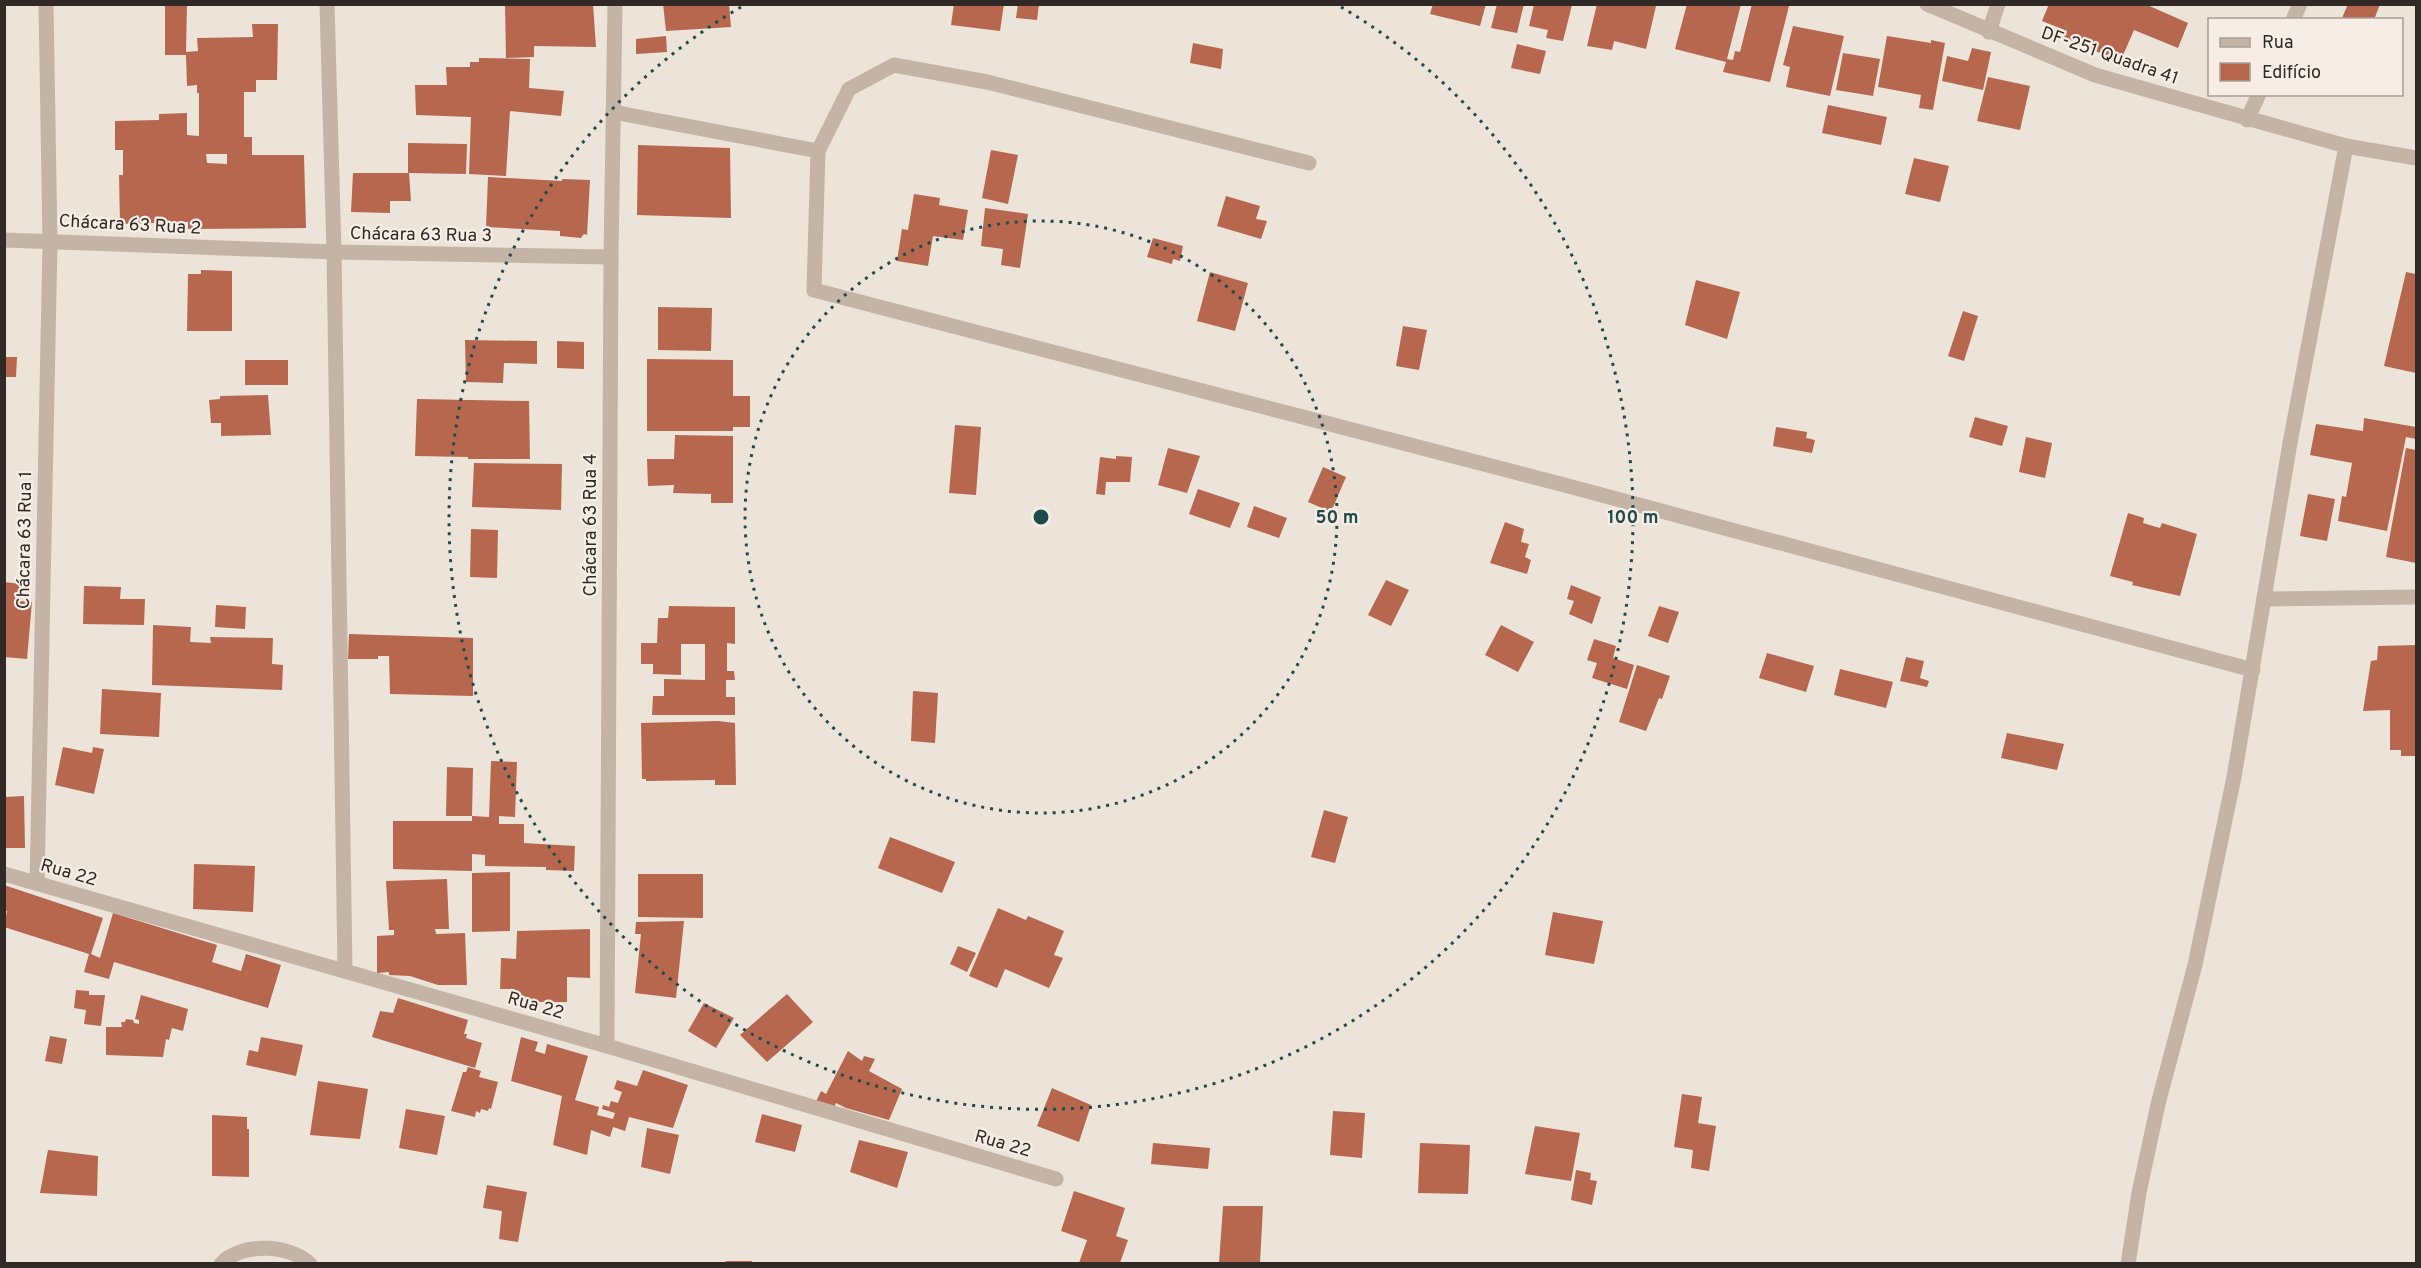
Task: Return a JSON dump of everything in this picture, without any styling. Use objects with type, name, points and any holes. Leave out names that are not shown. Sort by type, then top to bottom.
[{"type":"street","name":"Chácara 63 Rua 2","points":[[46,4],[50,243],[334,252]]},
{"type":"street","name":"Chácara 63 Rua 3","points":[[327,4],[334,252],[611,257]]},
{"type":"street","name":"Chácara 63 Rua 4","points":[[607,1046],[611,257],[615,4]]},
{"type":"street","name":"DF-251 Quadra 41","points":[[1927,4],[2095,75],[2247,120],[2346,146],[2416,158]]},
{"type":"street","points":[[1989,32],[1998,4]]},
{"type":"street","points":[[2294,18],[2300,4]]},
{"type":"street","points":[[1309,163],[987,82],[894,65],[849,89],[818,151],[814,290],[1584,490],[2253,670]]},
{"type":"street","points":[[2247,120],[2258,96]]},
{"type":"street","points":[[613,112],[818,151]]},
{"type":"street","points":[[2128,1263],[2139,1193],[2158,1104],[2195,965],[2225,821],[2253,670],[2290,442],[2346,146]]},
{"type":"street","points":[[4,240],[50,243]]},
{"type":"street","name":"Chácara 63 Rua 1","points":[[37,883],[50,243]]},
{"type":"street","points":[[334,252],[345,970]]},
{"type":"street","points":[[2264,599],[2416,597]]},
{"type":"street","name":"Rua 22","points":[[4,874],[345,970],[1056,1179]]},
{"type":"street","points":[[221,1263],[226,1258],[264,1246],[302,1255],[310,1263]]},
{"type":"building","points":[[165,4],[187,4],[186,52],[198,51],[197,38],[253,37],[252,24],[278,24],[277,80],[256,80],[256,92],[244,92],[244,137],[252,137],[252,155],[304,155],[306,228],[188,229],[188,222],[120,224],[119,175],[123,175],[123,150],[115,150],[115,121],[159,120],[159,114],[187,113],[187,135],[199,136],[199,93],[197,93],[197,85],[187,86],[186,55],[165,55]],"holes":[[[206,154],[227,154],[227,164],[207,163]]]},
{"type":"building","points":[[505,4],[593,4],[596,47],[534,46],[534,57],[506,58]]},
{"type":"building","points":[[663,4],[729,4],[731,27],[666,31]]},
{"type":"building","points":[[954,4],[1004,4],[1000,31],[951,25]]},
{"type":"building","points":[[1018,4],[1039,4],[1037,20],[1016,18]]},
{"type":"building","points":[[1433,4],[1486,4],[1480,26],[1430,14]]},
{"type":"building","points":[[1497,4],[1524,4],[1517,33],[1491,28]]},
{"type":"building","points":[[1597,4],[1656,6],[1646,49],[1614,41],[1612,50],[1587,46]]},
{"type":"building","points":[[1687,4],[1741,4],[1727,59],[1733,60],[1735,51],[1740,52],[1752,4],[1789,6],[1770,82],[1723,72],[1726,62],[1675,49]]},
{"type":"building","points":[[2049,4],[2145,4],[2188,23],[2178,48],[2134,30],[2120,62],[2064,37],[2067,31],[2042,21]]},
{"type":"building","points":[[2348,4],[2380,4],[2375,18],[2342,18]]},
{"type":"building","points":[[1534,5],[1572,5],[1563,41],[1546,38],[1548,30],[1529,26]]},
{"type":"building","points":[[1793,26],[1844,36],[1830,96],[1786,87],[1790,67],[1783,65]]},
{"type":"building","points":[[666,36],[667,52],[636,54],[636,39]]},
{"type":"building","points":[[1887,36],[1945,43],[1933,110],[1919,108],[1921,95],[1878,87]]},
{"type":"building","points":[[1193,43],[1223,49],[1221,69],[1190,63]]},
{"type":"building","points":[[1517,44],[1546,51],[1540,74],[1511,68]]},
{"type":"building","points":[[1972,48],[1991,52],[1983,90],[1942,81],[1947,56],[1968,61]]},
{"type":"building","points":[[1843,53],[1880,59],[1873,96],[1836,90]]},
{"type":"building","points":[[479,58],[530,59],[529,88],[564,91],[561,116],[510,111],[506,176],[469,174],[471,117],[416,115],[415,85],[447,85],[446,67],[470,67],[470,62],[479,62]]},
{"type":"building","points":[[1988,77],[2030,86],[2020,130],[1977,121]]},
{"type":"building","points":[[1828,105],[1887,117],[1881,145],[1822,133]]},
{"type":"building","points":[[408,143],[467,144],[466,174],[408,173]]},
{"type":"building","points":[[638,145],[730,148],[731,218],[637,215]]},
{"type":"building","points":[[991,150],[1018,155],[1008,204],[982,198]]},
{"type":"building","points":[[1914,158],[1949,166],[1940,202],[1905,194]]},
{"type":"building","points":[[353,173],[409,173],[411,201],[390,201],[390,213],[351,212]]},
{"type":"building","points":[[488,177],[562,181],[562,179],[590,180],[587,235],[584,234],[581,238],[560,236],[560,231],[486,227]]},
{"type":"building","points":[[914,194],[940,198],[939,205],[968,210],[963,240],[933,236],[928,266],[897,261],[902,229],[908,230]]},
{"type":"building","points":[[1226,196],[1260,206],[1256,219],[1267,221],[1261,239],[1217,226]]},
{"type":"building","points":[[985,208],[1028,214],[1020,268],[1001,265],[1003,249],[981,246]]},
{"type":"building","points":[[1153,238],[1183,246],[1180,261],[1173,259],[1172,264],[1147,257]]},
{"type":"building","points":[[201,270],[232,271],[232,331],[187,331],[188,274],[201,274]]},
{"type":"building","points":[[1210,272],[1248,283],[1235,331],[1197,321]]},
{"type":"building","points":[[2406,272],[2416,274],[2416,373],[2384,366]]},
{"type":"building","points":[[1696,280],[1740,292],[1727,339],[1685,325]]},
{"type":"building","points":[[658,307],[712,308],[711,351],[658,350]]},
{"type":"building","points":[[1963,311],[1978,316],[1964,361],[1948,356]]},
{"type":"building","points":[[1403,326],[1427,330],[1419,370],[1396,366]]},
{"type":"building","points":[[465,340],[537,341],[537,364],[504,363],[503,383],[466,382]]},
{"type":"building","points":[[557,341],[584,342],[584,369],[557,368]]},
{"type":"building","points":[[4,357],[17,357],[16,377],[4,377]]},
{"type":"building","points":[[647,359],[733,360],[733,396],[750,396],[750,427],[733,427],[733,431],[647,431]]},
{"type":"building","points":[[245,360],[288,360],[288,385],[245,385]]},
{"type":"building","points":[[268,395],[271,435],[221,436],[221,423],[211,423],[209,400],[220,399],[220,396]]},
{"type":"building","points":[[417,399],[529,401],[530,459],[415,456]]},
{"type":"building","points":[[1975,417],[2008,426],[2002,446],[1969,437]]},
{"type":"building","points":[[2364,418],[2416,427],[2416,439],[2406,437],[2387,531],[2338,521],[2342,496],[2346,497],[2352,463],[2310,455],[2316,424],[2363,431]]},
{"type":"building","points":[[955,425],[981,427],[976,495],[949,493]]},
{"type":"building","points":[[1776,427],[1807,432],[1806,438],[1815,440],[1812,453],[1773,446]]},
{"type":"building","points":[[675,435],[733,436],[733,503],[711,503],[711,494],[673,493],[674,485],[648,486],[647,459],[674,459]]},
{"type":"building","points":[[2026,437],[2052,443],[2045,478],[2019,472]]},
{"type":"building","points":[[1168,448],[1200,456],[1187,493],[1158,485]]},
{"type":"building","points":[[2406,448],[2416,450],[2416,563],[2386,557]]},
{"type":"building","points":[[1116,456],[1132,457],[1130,482],[1106,482],[1105,495],[1096,494],[1100,457],[1116,459]]},
{"type":"building","points":[[474,463],[562,464],[561,510],[472,507]]},
{"type":"building","points":[[1323,467],[1346,477],[1331,512],[1308,502]]},
{"type":"building","points":[[1198,489],[1240,503],[1230,528],[1189,514]]},
{"type":"building","points":[[2308,494],[2335,499],[2327,541],[2300,536]]},
{"type":"building","points":[[1254,506],[1287,518],[1279,538],[1247,527]]},
{"type":"building","points":[[2128,513],[2144,518],[2143,523],[2160,528],[2162,523],[2197,534],[2180,596],[2132,585],[2133,582],[2110,576]]},
{"type":"building","points":[[1505,522],[1524,529],[1521,542],[1529,544],[1525,557],[1531,560],[1527,574],[1490,563]]},
{"type":"building","points":[[471,529],[498,530],[497,578],[470,577]]},
{"type":"building","points":[[1386,580],[1409,590],[1391,626],[1368,615]]},
{"type":"building","points":[[4,582],[22,584],[21,601],[32,602],[27,659],[4,657]]},
{"type":"building","points":[[1571,585],[1601,597],[1592,624],[1569,614],[1574,601],[1567,599]]},
{"type":"building","points":[[84,586],[121,587],[120,599],[145,599],[144,625],[83,624]]},
{"type":"building","points":[[216,605],[246,607],[245,629],[215,627]]},
{"type":"building","points":[[669,606],[735,607],[735,644],[727,643],[727,671],[734,671],[735,680],[726,680],[726,697],[735,697],[735,715],[652,715],[653,696],[664,696],[664,679],[705,680],[705,644],[681,644],[681,675],[653,674],[653,664],[641,664],[641,643],[657,643],[658,618],[668,618]]},
{"type":"building","points":[[1659,606],[1679,612],[1668,643],[1648,636]]},
{"type":"building","points":[[153,625],[191,627],[190,642],[211,643],[210,637],[273,638],[272,664],[283,665],[282,690],[152,685]]},
{"type":"building","points":[[1501,625],[1534,642],[1518,672],[1485,655]]},
{"type":"building","points":[[349,634],[473,638],[473,696],[390,694],[389,656],[378,656],[378,659],[348,659]]},
{"type":"building","points":[[1594,639],[1616,646],[1613,658],[1634,665],[1627,689],[1592,678],[1597,663],[1587,660]]},
{"type":"building","points":[[2416,645],[2416,756],[2401,756],[2401,750],[2390,750],[2390,710],[2363,711],[2371,661],[2377,660],[2378,646]]},
{"type":"building","points":[[1767,653],[1814,666],[1806,692],[1759,678]]},
{"type":"building","points":[[1906,657],[1924,661],[1920,678],[1929,681],[1927,687],[1900,681]]},
{"type":"building","points":[[1637,665],[1670,676],[1662,699],[1659,698],[1646,731],[1619,722]]},
{"type":"building","points":[[1840,669],[1893,682],[1886,708],[1834,695]]},
{"type":"building","points":[[102,689],[161,693],[159,737],[100,734]]},
{"type":"building","points":[[913,691],[938,693],[935,743],[911,741]]},
{"type":"building","points":[[718,721],[735,723],[736,785],[715,785],[715,780],[646,781],[642,779],[641,723]]},
{"type":"building","points":[[2007,733],[2064,744],[2057,770],[2001,758]]},
{"type":"building","points":[[63,747],[92,753],[93,747],[104,749],[94,794],[55,785]]},
{"type":"building","points":[[491,761],[517,762],[515,817],[499,816],[499,824],[524,824],[524,843],[575,846],[574,871],[546,870],[546,867],[485,866],[485,855],[472,854],[472,871],[393,869],[393,821],[472,821],[472,816],[489,817]]},
{"type":"building","points":[[447,767],[473,768],[472,816],[446,816]]},
{"type":"building","points":[[24,796],[25,848],[4,848],[4,797]]},
{"type":"building","points":[[1324,810],[1348,817],[1335,863],[1311,857]]},
{"type":"building","points":[[890,837],[955,862],[942,893],[878,868]]},
{"type":"building","points":[[194,864],[255,866],[253,912],[193,909]]},
{"type":"building","points":[[510,872],[510,931],[472,932],[472,873]]},
{"type":"building","points":[[638,874],[703,874],[703,918],[638,917]]},
{"type":"building","points":[[447,879],[449,929],[435,929],[436,934],[465,933],[467,985],[438,985],[410,976],[389,975],[389,972],[377,973],[377,936],[394,935],[394,930],[389,930],[386,881]]},
{"type":"building","points":[[4,885],[103,918],[91,954],[100,958],[113,913],[217,945],[212,962],[241,971],[246,954],[281,965],[268,1008],[114,962],[109,979],[84,972],[89,954],[4,927],[7,911],[4,910]]},
{"type":"building","points":[[998,908],[1026,920],[1028,916],[1064,931],[1054,955],[1063,958],[1049,988],[1005,969],[997,988],[969,976]]},
{"type":"building","points":[[1553,912],[1603,921],[1594,964],[1545,955]]},
{"type":"building","points":[[684,921],[676,998],[635,993],[641,934],[635,934],[636,922]]},
{"type":"building","points":[[590,929],[590,978],[567,977],[567,1002],[539,1002],[539,1007],[513,1005],[514,989],[500,989],[501,958],[516,959],[517,931]]},
{"type":"building","points":[[958,946],[976,953],[967,972],[950,964]]},
{"type":"building","points":[[76,990],[89,991],[89,995],[105,995],[101,1026],[84,1024],[86,1010],[74,1008]]},
{"type":"building","points":[[787,994],[813,1022],[767,1062],[740,1035]]},
{"type":"building","points":[[141,995],[188,1009],[183,1031],[172,1028],[169,1040],[166,1039],[163,1057],[106,1055],[106,1027],[122,1027],[121,1022],[125,1022],[126,1019],[139,1024],[139,1020],[135,1019]]},
{"type":"building","points":[[398,998],[468,1020],[464,1034],[467,1034],[466,1038],[482,1043],[475,1068],[372,1037],[380,1011],[393,1013]]},
{"type":"building","points":[[704,1003],[734,1018],[716,1048],[688,1031]]},
{"type":"building","points":[[50,1036],[67,1039],[62,1064],[45,1061]]},
{"type":"building","points":[[261,1037],[303,1045],[296,1076],[246,1065],[249,1050],[258,1052]]},
{"type":"building","points":[[521,1037],[538,1042],[535,1051],[545,1054],[547,1044],[588,1056],[575,1100],[599,1107],[597,1115],[613,1119],[615,1113],[602,1109],[603,1105],[609,1107],[611,1101],[618,1103],[622,1092],[614,1089],[617,1080],[637,1086],[643,1070],[688,1085],[673,1128],[629,1117],[625,1131],[613,1127],[610,1137],[591,1130],[587,1155],[553,1145],[562,1096],[511,1081]]},
{"type":"building","points":[[848,1051],[862,1061],[864,1056],[875,1059],[869,1071],[902,1089],[889,1120],[836,1103],[832,1112],[815,1104],[821,1091],[826,1094]]},
{"type":"building","points":[[468,1067],[481,1071],[479,1077],[498,1082],[491,1109],[489,1108],[488,1111],[481,1109],[480,1113],[476,1111],[475,1117],[451,1111],[463,1072],[466,1072]]},
{"type":"building","points":[[318,1081],[368,1089],[360,1139],[310,1135]]},
{"type":"building","points":[[1052,1088],[1091,1105],[1079,1142],[1037,1126]]},
{"type":"building","points":[[1682,1094],[1702,1097],[1698,1123],[1716,1126],[1709,1171],[1691,1168],[1693,1150],[1674,1147]]},
{"type":"building","points":[[406,1109],[445,1116],[437,1155],[399,1148]]},
{"type":"building","points":[[1333,1111],[1365,1113],[1362,1158],[1330,1155]]},
{"type":"building","points":[[762,1114],[802,1125],[795,1152],[755,1142]]},
{"type":"building","points":[[212,1115],[247,1117],[249,1177],[212,1176]]},
{"type":"building","points":[[1535,1126],[1580,1133],[1571,1181],[1525,1174]]},
{"type":"building","points":[[647,1128],[679,1135],[670,1174],[641,1167]]},
{"type":"building","points":[[859,1140],[908,1152],[897,1188],[850,1172]]},
{"type":"building","points":[[1153,1143],[1210,1148],[1208,1169],[1151,1164]]},
{"type":"building","points":[[1420,1143],[1470,1145],[1468,1194],[1418,1193]]},
{"type":"building","points":[[48,1150],[98,1156],[97,1196],[40,1193]]},
{"type":"building","points":[[1576,1170],[1591,1173],[1590,1180],[1597,1181],[1592,1205],[1571,1200]]},
{"type":"building","points":[[487,1185],[527,1192],[518,1242],[499,1239],[502,1211],[483,1208]]},
{"type":"building","points":[[1074,1191],[1125,1208],[1116,1236],[1128,1240],[1120,1263],[1079,1263],[1087,1240],[1061,1231]]},
{"type":"building","points":[[1223,1206],[1263,1206],[1260,1263],[1219,1263]]},
{"type":"building","points":[[726,1261],[752,1261],[752,1263],[725,1263]]}]
